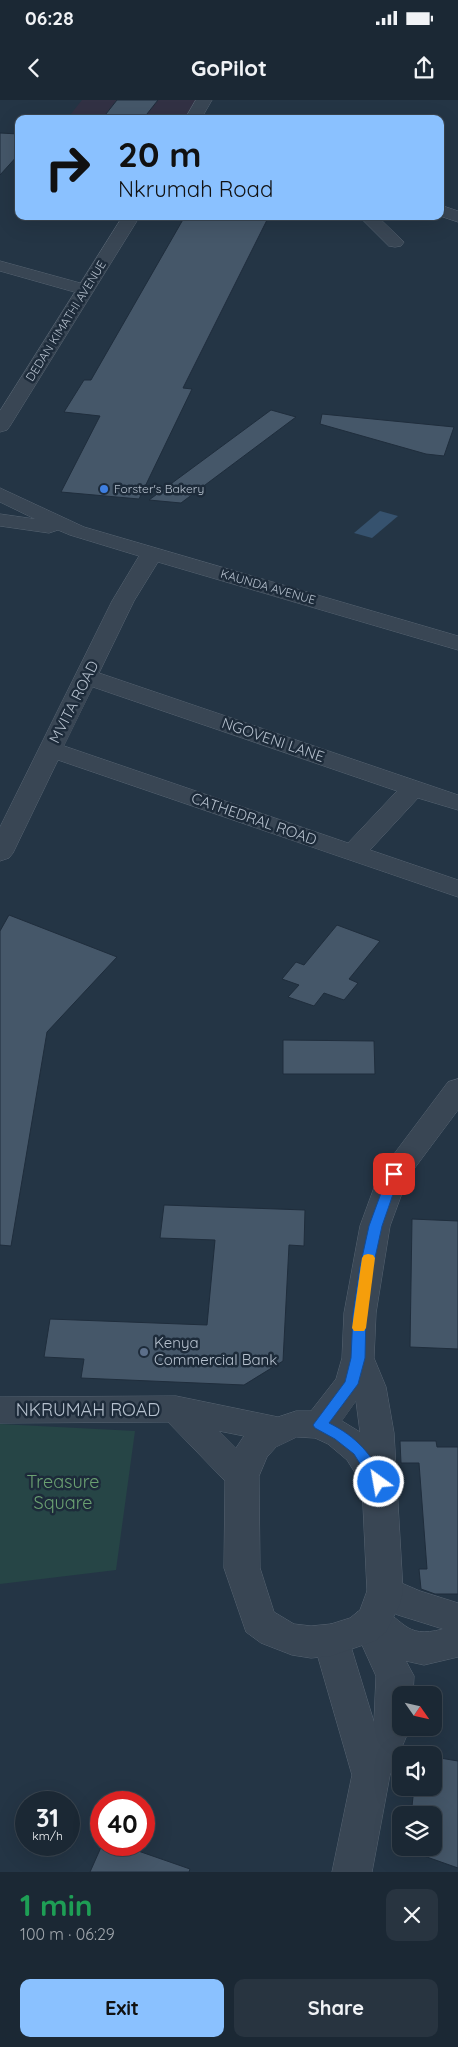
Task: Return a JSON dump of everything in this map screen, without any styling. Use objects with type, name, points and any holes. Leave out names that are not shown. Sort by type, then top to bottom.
[{"type":"street","points":[[195,115],[204,100]]},
{"type":"street","points":[[444,212],[458,217]]},
{"type":"street","name":"DEDAN KIMATHI AVENUE","points":[[0,426],[129,220]]},
{"type":"street","points":[[371,220],[395,242]]},
{"type":"street","points":[[0,266],[85,290]]},
{"type":"street","points":[[0,494],[77,530]]},
{"type":"street","points":[[0,520],[77,530]]},
{"type":"street","name":"KAUNDA AVENUE","points":[[77,530],[458,643]]},
{"type":"street","name":"MVITA ROAD","points":[[0,853],[50,749],[88,677],[123,601],[152,553]]},
{"type":"street","name":"NGOVENI LANE","points":[[88,677],[458,803]]},
{"type":"street","name":"CATHEDRAL ROAD","points":[[50,749],[458,889]]},
{"type":"street","points":[[353,854],[413,788]]},
{"type":"street","points":[[320,1425],[351,1384],[358,1358],[360,1314],[366,1267],[375,1226],[394,1174],[458,1089]]},
{"type":"street","points":[[352,1872],[370,1775],[393,1722],[395,1676],[376,1612],[379,1482],[378,1436],[367,1376],[358,1358]]},
{"type":"street","name":"NKRUMAH ROAD","points":[[0,1410],[176,1410],[279,1430]]},
{"type":"street","name":"NKRUMAH ROAD","points":[[176,1410],[242,1476]]},
{"type":"street","points":[[379,1482],[359,1450],[340,1435],[320,1425],[296,1424],[264,1438],[252,1449],[242,1476],[242,1568],[260,1621],[274,1632],[292,1639],[311,1642],[330,1640],[362,1630],[376,1612],[411,1604],[458,1618]]},
{"type":"street","points":[[376,1612],[390,1636],[404,1644],[420,1649],[458,1641]]},
{"type":"street","points":[[330,1640],[370,1775]]},
{"type":"shaded area","points":[[82,100],[197,100],[188,115],[70,115]]},
{"type":"shaded area","points":[[380,511],[398,516],[372,538],[354,533]]},
{"type":"green space","name":"Treasure Square","points":[[0,1424],[135,1431],[116,1570],[0,1584]]},
{"type":"building","points":[[117,100],[158,100],[146,115],[105,115]]},
{"type":"building","points":[[0,133],[15,134],[15,158],[0,175]]},
{"type":"building","points":[[183,220],[267,220],[183,388],[192,389],[139,499],[61,492],[100,416],[64,412],[84,380],[91,380]]},
{"type":"building","points":[[271,410],[296,417],[181,503],[149,500]]},
{"type":"building","points":[[322,414],[454,427],[444,456],[426,454],[320,424]]},
{"type":"building","points":[[9,915],[117,957],[47,1032],[11,1246],[0,1245],[0,931]]},
{"type":"building","points":[[337,925],[380,941],[349,979],[358,983],[344,1000],[324,993],[314,1006],[288,997],[299,985],[282,979],[296,962],[304,965]]},
{"type":"building","points":[[283,1040],[374,1041],[375,1074],[283,1074]]},
{"type":"building","points":[[164,1205],[305,1210],[304,1246],[289,1245],[283,1361],[244,1385],[81,1378],[84,1359],[44,1357],[50,1319],[207,1325],[215,1240],[160,1238]]},
{"type":"building","points":[[412,1219],[458,1221],[458,1349],[410,1347]]},
{"type":"building","points":[[400,1441],[436,1441],[437,1447],[458,1447],[458,1594],[435,1594],[421,1589],[419,1569],[427,1569],[419,1463],[401,1463]]},
{"type":"building","points":[[442,1758],[458,1761],[458,1868],[424,1856],[442,1856],[442,1806],[412,1806],[413,1796],[442,1796]]},
{"type":"building","points":[[97,1856],[153,1856],[190,1869],[189,1872],[90,1872]]},
{"type":"slow traffic","points":[[359,1328],[368,1258]]},
{"type":"place","name":"Forster's Bakery","points":[[104,489]]},
{"type":"place","name":"Kenya Commercial Bank","points":[[144,1352]]},
{"type":"route","points":[[379,1482],[359,1450],[340,1435],[320,1425],[351,1384],[358,1358],[360,1314],[366,1267],[375,1226],[394,1174]]}]
